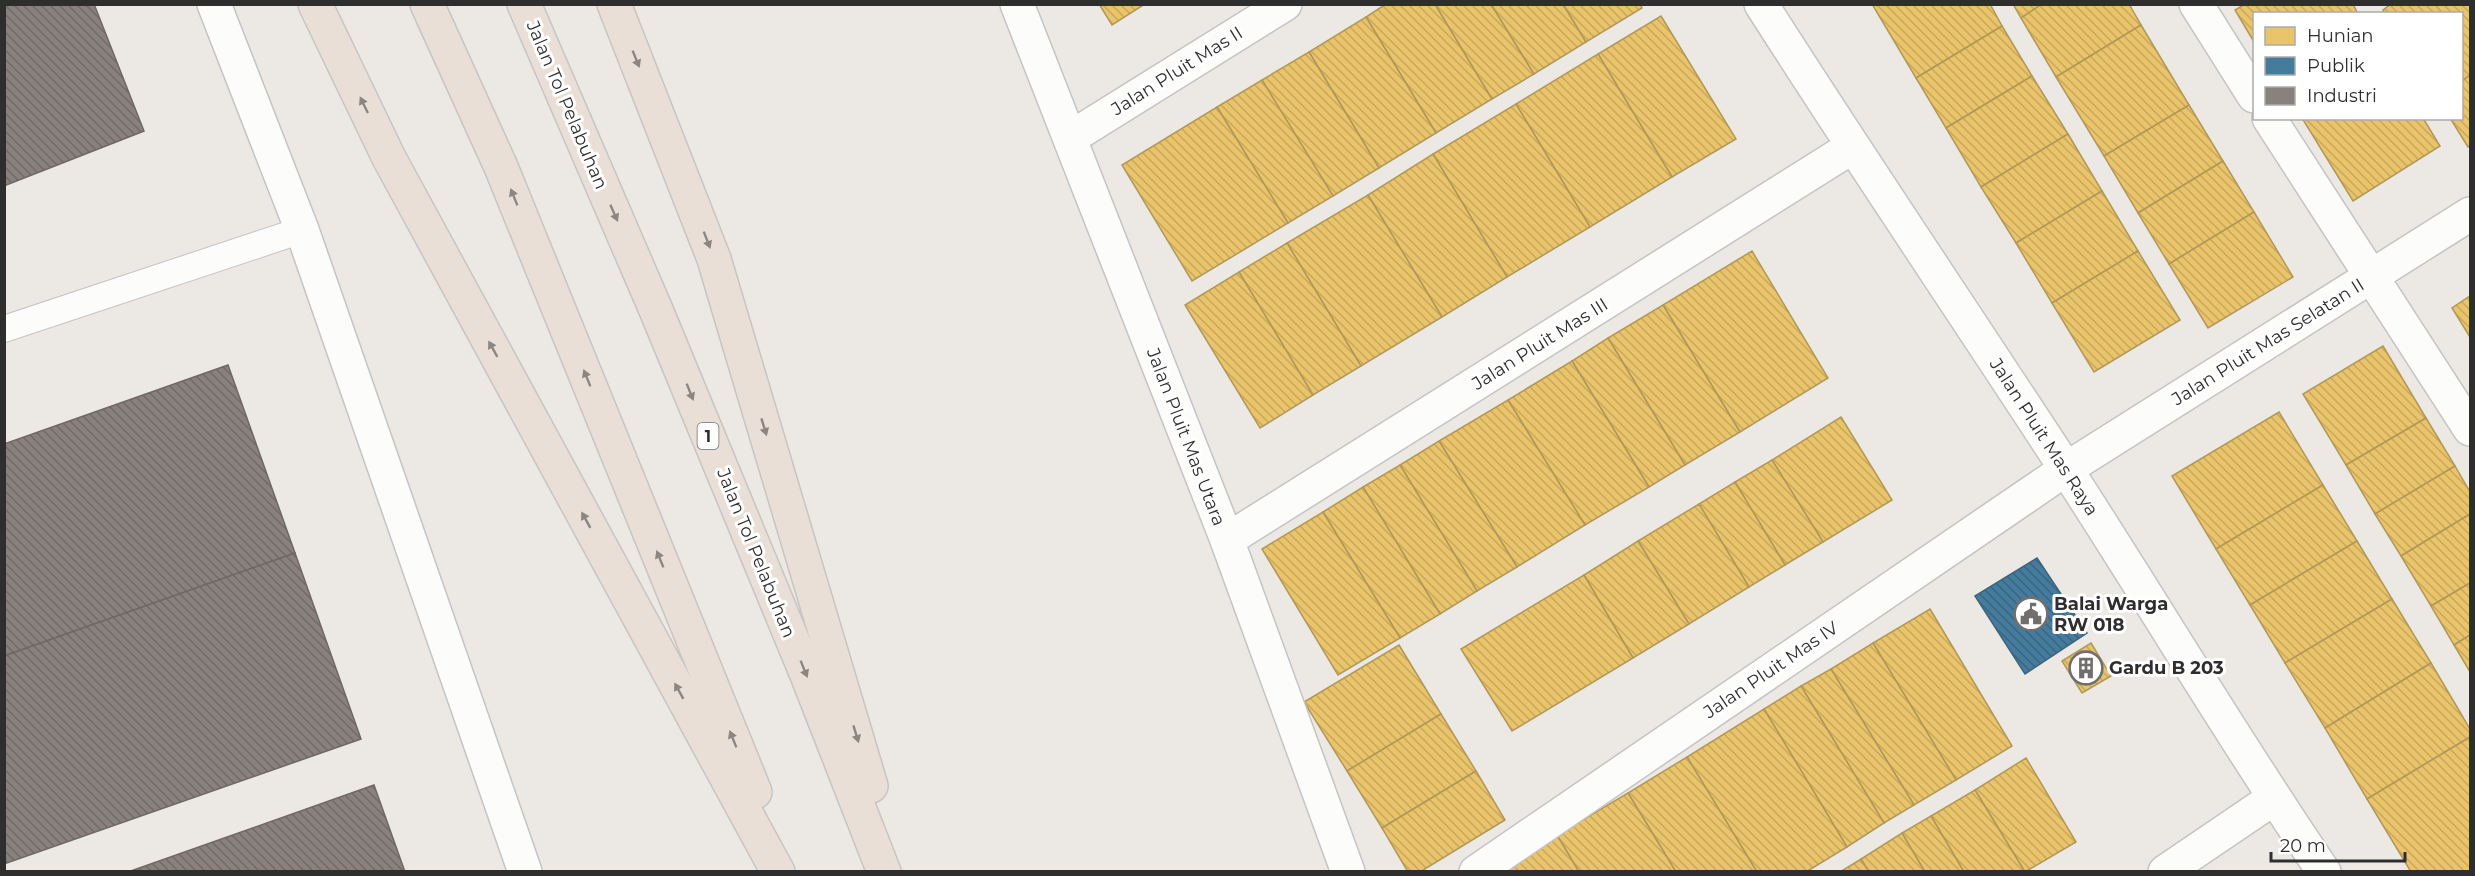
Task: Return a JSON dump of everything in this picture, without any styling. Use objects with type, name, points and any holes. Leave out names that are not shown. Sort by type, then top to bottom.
[{"type":"highway","points":[[315,4],[389,158],[778,872]]},
{"type":"highway","points":[[427,4],[501,167],[787,872]]},
{"type":"highway","name":"Jalan Tol Pelabuhan","points":[[524,4],[656,310],[802,664],[884,872]]},
{"type":"highway","points":[[614,4],[714,259],[897,872]]},
{"type":"street","points":[[214,4],[302,231],[525,872]]},
{"type":"street","name":"Jalan Pluit Mas Utara","points":[[1017,4],[1227,540],[1348,872]]},
{"type":"street","name":"Jalan Pluit Mas II","points":[[1070,138],[1285,4]]},
{"type":"street","name":"Jalan Pluit Mas Raya","points":[[1761,4],[1852,147],[2066,469],[2274,798],[2324,872]]},
{"type":"street","points":[[2196,4],[2253,94]]},
{"type":"street","points":[[2270,120],[2470,429]]},
{"type":"street","name":"Jalan Pluit Mas III","points":[[1227,540],[1852,147]]},
{"type":"street","name":"Jalan Pluit Mas Selatan II","points":[[2066,469],[2470,214]]},
{"type":"street","name":"Jalan Pluit Mas IV","points":[[1476,872],[2066,469]]},
{"type":"street","points":[[2165,872],[2274,798]]},
{"type":"lane","points":[[4,329],[302,231]]},
{"type":"building: Hunian","points":[[1099,4],[1145,4],[1112,25]]},
{"type":"building: Hunian","points":[[1386,4],[1435,4],[1492,99],[1436,133],[1366,17]]},
{"type":"building: Hunian","points":[[1435,4],[1491,4],[1534,74],[1492,99]]},
{"type":"building: Hunian","points":[[1491,4],[1563,4],[1586,42],[1534,74]]},
{"type":"building: Hunian","points":[[1563,4],[1640,4],[1642,8],[1586,42]]},
{"type":"building: Hunian","points":[[1872,4],[1990,4],[2002,26],[1916,78]]},
{"type":"building: Hunian","points":[[2013,4],[2042,4],[2021,18]]},
{"type":"building: Hunian","points":[[2042,4],[2129,4],[2141,25],[2056,77],[2021,18]]},
{"type":"building: Hunian","points":[[2245,4],[2353,4],[2357,12],[2253,12],[2253,40],[2235,10]]},
{"type":"building: Hunian","points":[[2391,4],[2470,4],[2470,75],[2463,80],[2463,12],[2384,12],[2383,10]]},
{"type":"building: Hunian","points":[[1661,16],[1736,139],[1672,177],[1598,54]]},
{"type":"building: Hunian","points":[[1366,17],[1436,133],[1379,168],[1309,52]]},
{"type":"building: Hunian","points":[[2141,25],[2189,105],[2104,156],[2056,77]]},
{"type":"building: Hunian","points":[[2002,26],[2032,76],[1946,128],[1916,78]]},
{"type":"building: Hunian","points":[[1309,52],[1379,168],[1333,196],[1262,80]]},
{"type":"building: Hunian","points":[[1598,54],[1672,177],[1590,227],[1516,104]]},
{"type":"building: Hunian","points":[[2470,75],[2470,146],[2468,147],[2451,120],[2463,120],[2463,80]]},
{"type":"building: Hunian","points":[[2032,76],[2068,134],[1981,187],[1946,128]]},
{"type":"building: Hunian","points":[[1262,80],[1333,196],[1288,223],[1217,107]]},
{"type":"building: Hunian","points":[[1516,104],[1590,227],[1507,277],[1433,154]]},
{"type":"building: Hunian","points":[[2189,105],[2223,161],[2138,213],[2104,156]]},
{"type":"building: Hunian","points":[[1217,107],[1288,223],[1192,281],[1122,165]]},
{"type":"building: Hunian","points":[[2303,120],[2424,120],[2440,146],[2353,201]]},
{"type":"building: Hunian","points":[[2068,134],[2102,191],[2016,243],[1981,187]]},
{"type":"building: Hunian","points":[[1433,154],[1507,277],[1442,317],[1368,195]]},
{"type":"building: Hunian","points":[[2223,161],[2254,212],[2169,264],[2138,213]]},
{"type":"building: Hunian","points":[[2102,191],[2138,251],[2052,303],[2016,243]]},
{"type":"building: Hunian","points":[[1368,195],[1442,317],[1361,366],[1287,243]]},
{"type":"building: Hunian","points":[[2254,212],[2293,277],[2208,328],[2169,264]]},
{"type":"building: Hunian","points":[[1287,243],[1361,366],[1313,395],[1239,272]]},
{"type":"building: Hunian","points":[[1752,251],[1828,378],[1740,432],[1663,305]]},
{"type":"building: Hunian","points":[[2138,251],[2180,320],[2094,372],[2052,303]]},
{"type":"building: Hunian","points":[[1239,272],[1313,395],[1260,428],[1185,305]]},
{"type":"building: Hunian","points":[[2470,296],[2470,337],[2452,308]]},
{"type":"building: Hunian","points":[[1663,305],[1740,432],[1685,465],[1608,338]]},
{"type":"building: Hunian","points":[[1608,338],[1685,465],[1649,487],[1572,361]]},
{"type":"building: Hunian","points":[[2383,346],[2426,418],[2346,465],[2303,394]]},
{"type":"building: Hunian","points":[[1572,361],[1649,487],[1585,525],[1508,400]]},
{"type":"building: Hunian","points":[[1508,400],[1585,525],[1517,567],[1439,441]]},
{"type":"building: Hunian","points":[[2279,412],[2323,485],[2216,549],[2172,476]]},
{"type":"building: Hunian","points":[[1841,417],[1892,500],[1823,542],[1772,460]]},
{"type":"building: Hunian","points":[[2426,418],[2455,466],[2375,514],[2346,465]]},
{"type":"building: Hunian","points":[[1439,441],[1517,567],[1477,591],[1400,465]]},
{"type":"building: Hunian","points":[[1772,460],[1823,542],[1785,565],[1735,482]]},
{"type":"building: Hunian","points":[[1400,465],[1477,591],[1440,614],[1363,487]]},
{"type":"building: Hunian","points":[[2455,466],[2470,492],[2470,514],[2401,556],[2375,514]]},
{"type":"building: Hunian","points":[[1735,482],[1785,565],[1749,587],[1699,504]]},
{"type":"building: Hunian","points":[[2323,485],[2357,541],[2250,605],[2216,549]]},
{"type":"building: Hunian","points":[[1363,487],[1440,614],[1400,638],[1323,512]]},
{"type":"building: Hunian","points":[[1699,504],[1749,587],[1689,624],[1638,541]]},
{"type":"building: Hunian","points":[[1323,512],[1400,638],[1338,675],[1262,549]]},
{"type":"building: Hunian","points":[[2470,514],[2470,583],[2431,606],[2401,556]]},
{"type":"building: Hunian","points":[[1638,541],[1689,624],[1633,658],[1584,575]]},
{"type":"building: Hunian","points":[[2357,541],[2392,599],[2285,663],[2250,605]]},
{"type":"building: Hunian","points":[[1584,575],[1633,658],[1512,731],[1461,649]]},
{"type":"building: Hunian","points":[[2470,583],[2470,635],[2454,645],[2431,606]]},
{"type":"building: Hunian","points":[[2392,599],[2431,663],[2325,728],[2285,663]]},
{"type":"building: Hunian","points":[[1930,609],[2012,746],[1956,780],[1873,643]]},
{"type":"building: Hunian","points":[[2470,635],[2470,672],[2454,645]]},
{"type":"building: Hunian","points":[[1873,643],[1956,780],[1914,805],[1831,669]]},
{"type":"building: Hunian","name":"Gardu B 203","points":[[2091,643],[2111,676],[2082,693],[2062,661]]},
{"type":"building: Hunian","points":[[1399,645],[1441,714],[1347,771],[1304,702]]},
{"type":"building: Hunian","points":[[2431,663],[2470,729],[2470,737],[2367,799],[2325,728]]},
{"type":"building: Hunian","points":[[1831,669],[1914,805],[1884,823],[1801,686]]},
{"type":"building: Hunian","points":[[1801,686],[1884,823],[1847,847],[1764,709]]},
{"type":"building: Hunian","points":[[1764,709],[1847,847],[1806,872],[1757,872],[1687,757]]},
{"type":"building: Hunian","points":[[1441,714],[1476,771],[1382,828],[1347,771]]},
{"type":"building: Hunian","points":[[2470,737],[2470,872],[2411,872],[2367,799]]},
{"type":"building: Hunian","points":[[1687,757],[1757,872],[1676,872],[1628,793]]},
{"type":"building: Hunian","points":[[2026,758],[2076,842],[2025,872],[1975,790]]},
{"type":"building: Hunian","points":[[1476,771],[1505,820],[1420,872],[1408,872],[1382,828]]},
{"type":"building: Hunian","points":[[1975,790],[2025,872],[1964,872],[1931,816]]},
{"type":"building: Hunian","points":[[1628,793],[1676,872],[1579,872],[1557,835]]},
{"type":"building: Hunian","points":[[1931,816],[1964,872],[1925,872],[1902,833]]},
{"type":"building: Hunian","points":[[1902,833],[1925,872],[1869,872],[1861,859]]},
{"type":"building: Hunian","points":[[1557,835],[1579,872],[1498,872]]},
{"type":"building: Hunian","points":[[1861,859],[1869,872],[1840,872]]},
{"type":"building: Publik","name":"Balai Warga RW 018","points":[[2037,558],[2087,633],[2025,674],[1975,596]]},
{"type":"building: Industri","points":[[4,4],[94,4],[144,131],[4,186]]},
{"type":"building: Industri","points":[[228,365],[295,553],[4,656],[4,444]]},
{"type":"building: Industri","points":[[295,553],[361,739],[4,864],[4,656]]},
{"type":"building: Industri","points":[[374,785],[405,872],[128,872]]},
{"type":"place","name":"Balai Warga RW 018","points":[[2031,614]]},
{"type":"place","name":"Gardu B 203","points":[[2086,668]]}]
